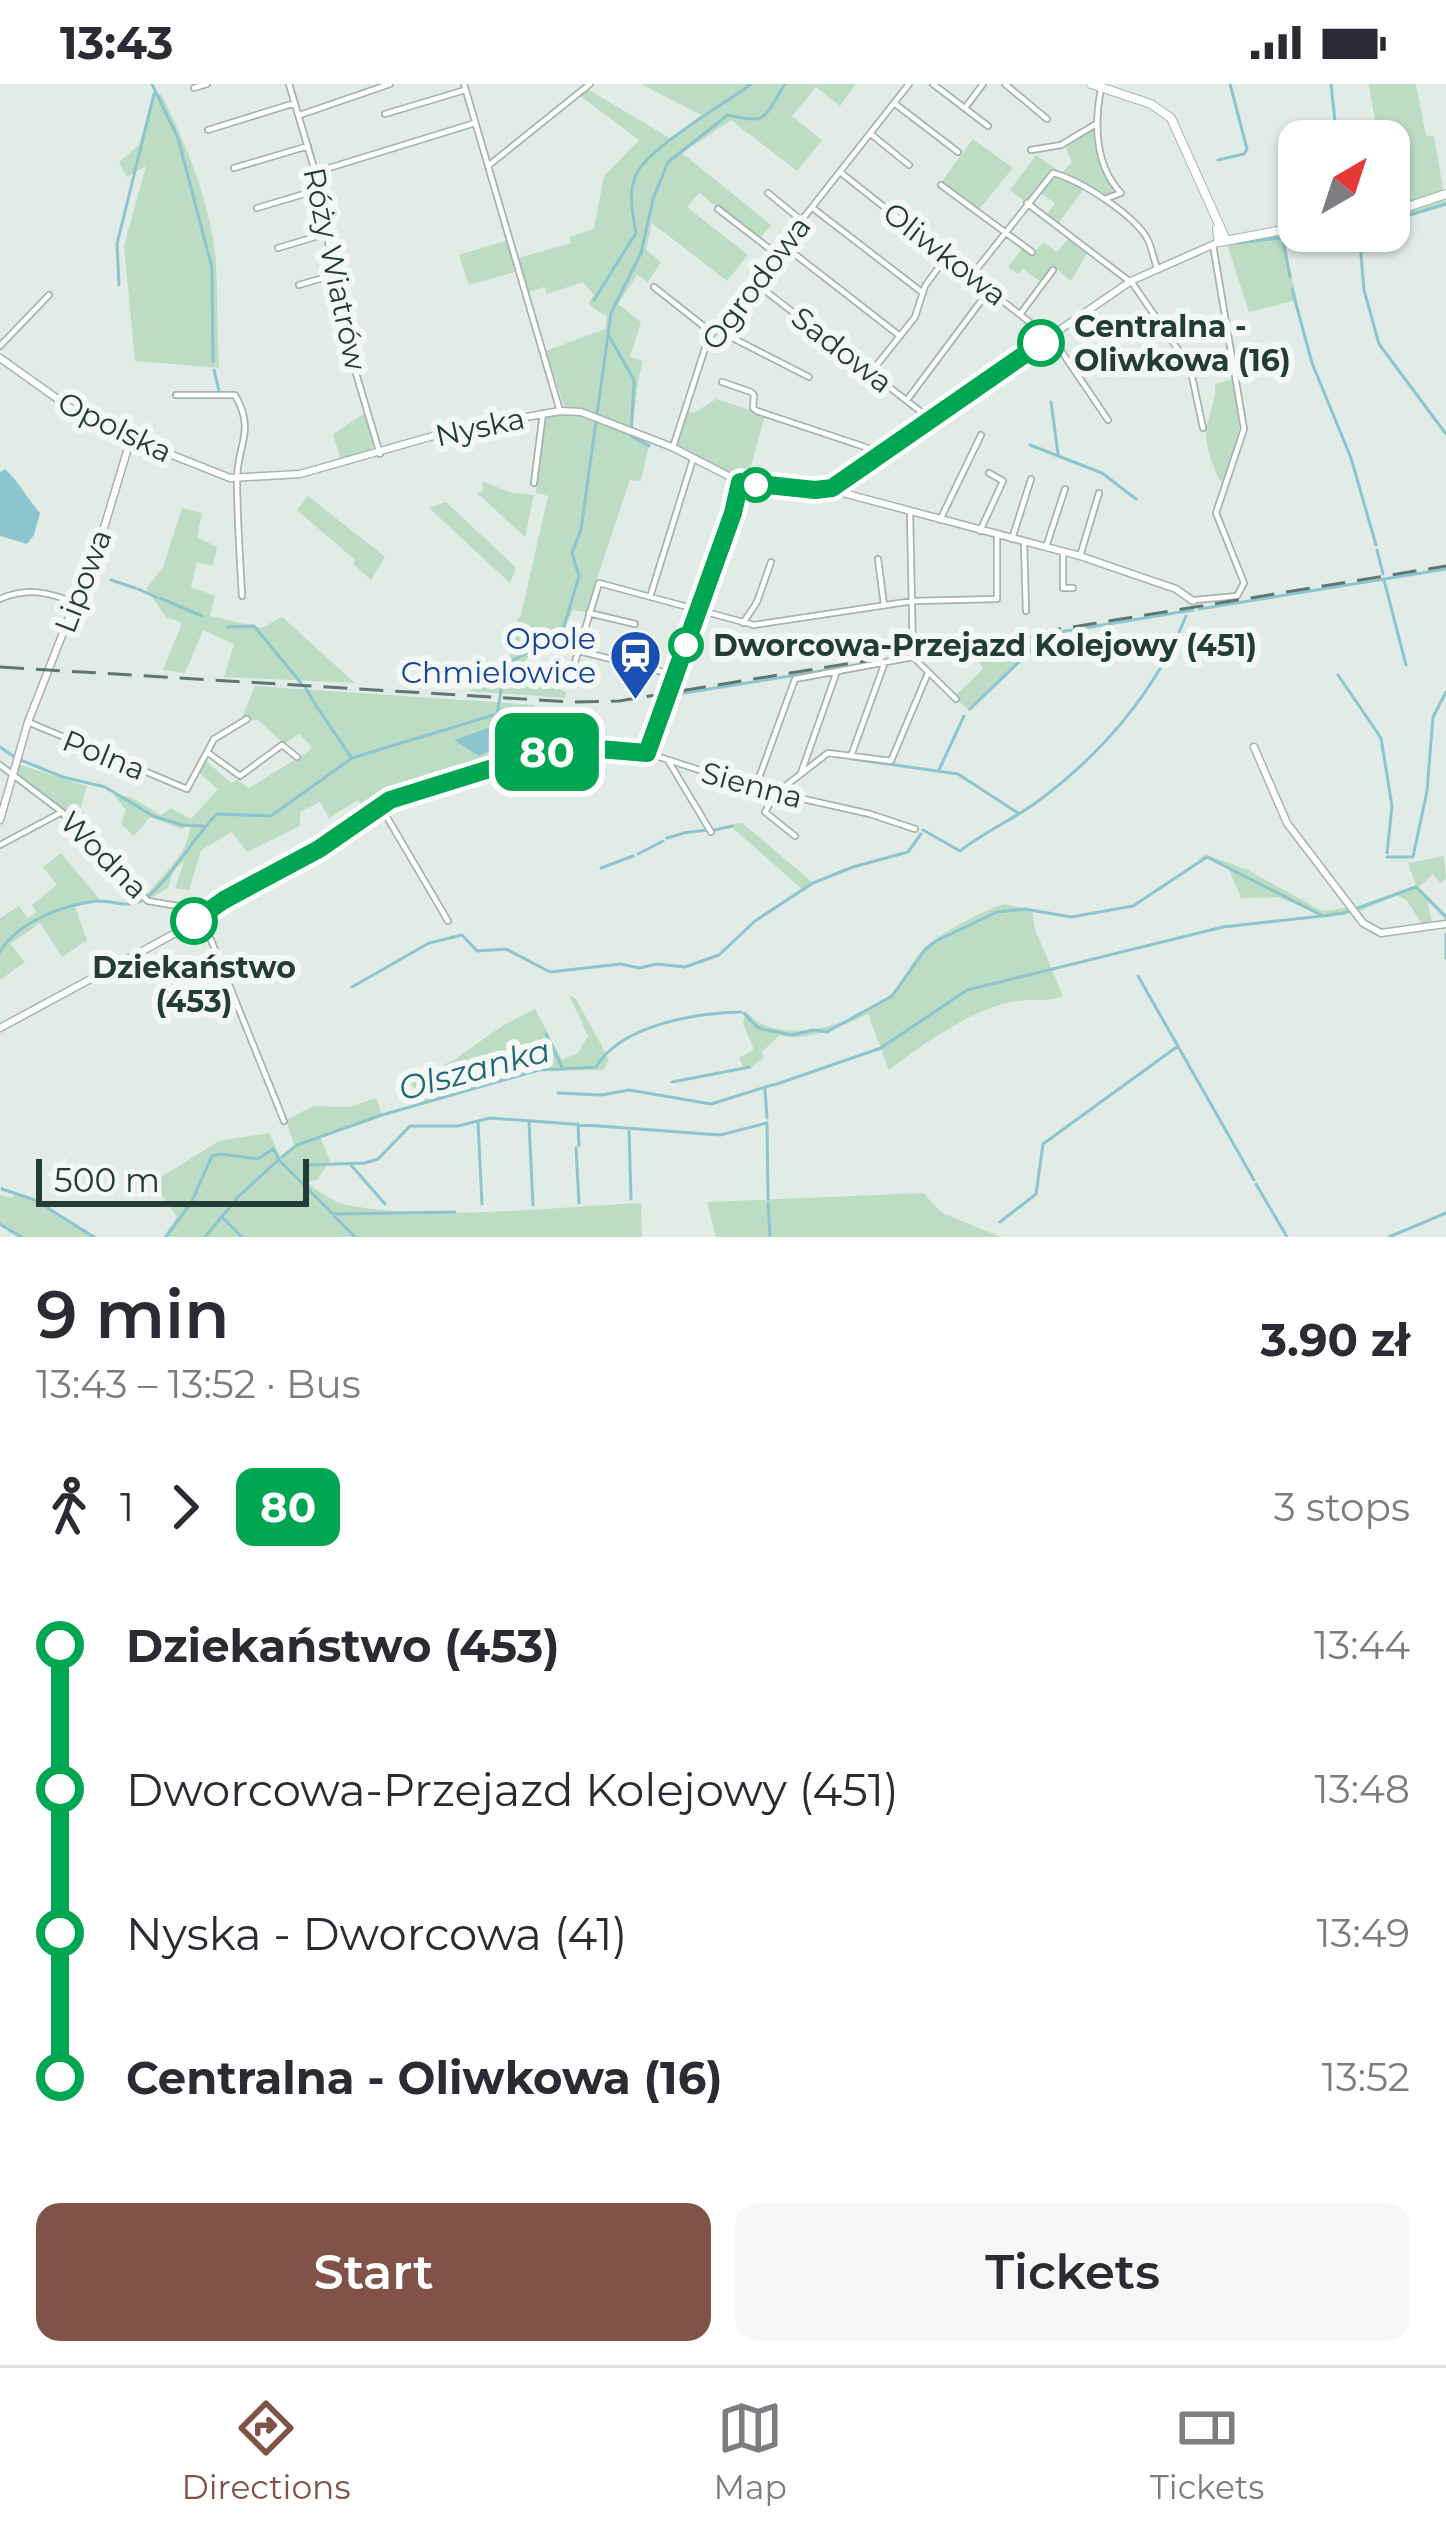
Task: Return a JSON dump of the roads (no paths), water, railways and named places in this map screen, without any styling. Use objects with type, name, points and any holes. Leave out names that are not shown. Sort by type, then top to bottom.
[{"type":"main road","points":[[1096,87],[1151,104],[1171,118],[1216,222],[1219,242],[1278,231]]},
{"type":"main road","points":[[1410,206],[1446,194]]},
{"type":"street","points":[[194,88],[207,84]]},
{"type":"street","name":"Róży Wiatrów","points":[[289,84],[321,189],[336,306],[380,454]]},
{"type":"street","points":[[299,115],[390,84]]},
{"type":"street","points":[[488,166],[590,84]]},
{"type":"street","name":"Ogrodowa","points":[[673,447],[698,363],[714,331],[908,84]]},
{"type":"street","points":[[933,84],[988,126]]},
{"type":"street","points":[[964,108],[983,84]]},
{"type":"street","points":[[1005,84],[1047,119]]},
{"type":"street","points":[[385,114],[464,87],[560,411]]},
{"type":"street","points":[[1096,87],[1096,124],[1108,177],[1121,193],[1105,200]]},
{"type":"street","points":[[208,130],[295,103]]},
{"type":"street","points":[[894,103],[958,152]]},
{"type":"street","points":[[316,172],[475,123]]},
{"type":"street","points":[[1031,150],[1061,145],[1096,124]]},
{"type":"street","points":[[870,134],[909,165]]},
{"type":"street","points":[[234,168],[308,146]]},
{"type":"street","name":"Oliwkowa","points":[[840,172],[1049,337],[1108,420]]},
{"type":"street","points":[[972,275],[1050,173],[1073,179],[1147,236],[1157,268]]},
{"type":"street","points":[[941,185],[1032,251]]},
{"type":"street","points":[[256,208],[321,189]]},
{"type":"street","points":[[768,193],[802,221]]},
{"type":"street","points":[[1028,203],[1131,281],[1190,367],[1203,428]]},
{"type":"street","points":[[812,208],[923,293]]},
{"type":"street","points":[[718,209],[776,254]]},
{"type":"street","points":[[278,248],[328,233]]},
{"type":"street","points":[[828,490],[1131,281],[1219,242],[1243,440],[1216,513],[1244,588],[1238,596],[1193,601]]},
{"type":"street","points":[[783,244],[900,336]]},
{"type":"street","points":[[871,372],[918,311],[923,293],[946,256]]},
{"type":"street","points":[[1021,313],[1054,270]]},
{"type":"street","points":[[298,285],[333,274]]},
{"type":"street","name":"Sadowa","points":[[754,282],[930,419]]},
{"type":"street","points":[[654,287],[714,331],[809,377]]},
{"type":"street","points":[[907,400],[990,289]]},
{"type":"street","points":[[0,346],[49,295]]},
{"type":"street","name":"Opolska","points":[[0,358],[60,403],[131,438],[237,479]]},
{"type":"street","points":[[722,382],[751,392],[757,410],[883,453]]},
{"type":"street","points":[[176,394],[235,394],[239,401],[247,436],[237,479],[242,596]]},
{"type":"street","name":"Nyska","points":[[237,479],[295,475],[454,430],[560,411],[596,416],[633,430],[740,482],[828,490],[1063,551],[1177,590],[1193,601]]},
{"type":"street","points":[[534,483],[543,413]]},
{"type":"street","points":[[940,520],[981,435]]},
{"type":"street","name":"Lipowa","points":[[28,722],[109,512],[131,438]]},
{"type":"street","points":[[650,596],[693,458]]},
{"type":"street","points":[[980,530],[1003,481],[989,473]]},
{"type":"street","points":[[1012,539],[1030,479]]},
{"type":"street","points":[[647,753],[740,482]]},
{"type":"street","points":[[1046,547],[1065,489]]},
{"type":"street","points":[[1080,556],[1099,493]]},
{"type":"street","points":[[910,513],[913,657],[956,700]]},
{"type":"street","points":[[572,672],[598,583],[764,625],[884,604],[997,599],[998,535]]},
{"type":"street","points":[[1024,542],[1026,610]]},
{"type":"street","points":[[1063,551],[1064,588],[1072,588]]},
{"type":"street","points":[[878,559],[884,604]]},
{"type":"street","points":[[743,623],[755,608],[771,562]]},
{"type":"street","points":[[0,598],[15,592],[46,592],[75,603]]},
{"type":"street","points":[[589,613],[635,624]]},
{"type":"street","points":[[579,651],[675,675]]},
{"type":"street","points":[[755,788],[795,679],[913,657]]},
{"type":"street","points":[[850,756],[885,662]]},
{"type":"street","points":[[801,773],[837,671]]},
{"type":"street","points":[[795,836],[765,812],[775,794],[828,753],[892,760],[928,673]]},
{"type":"street","name":"Polna","points":[[0,820],[28,722],[187,789],[218,736],[247,719]]},
{"type":"street","points":[[207,752],[240,776],[282,745],[296,757]]},
{"type":"street","points":[[1254,746],[1287,823],[1371,929],[1381,933],[1445,924]]},
{"type":"street","name":"Sienna","points":[[380,805],[518,759],[587,748],[647,753],[775,794],[870,814],[915,829]]},
{"type":"street","points":[[669,762],[711,832]]},
{"type":"street","name":"Wodna","points":[[0,765],[62,812],[145,899],[207,911]]},
{"type":"street","points":[[0,1028],[319,849],[380,805],[448,921]]},
{"type":"street","points":[[0,845],[62,812]]},
{"type":"street","points":[[199,919],[212,940],[284,1120]]},
{"type":"water","points":[[5,469],[40,513],[27,544],[0,536],[0,472]]},
{"type":"water","points":[[507,714],[533,721],[521,735],[479,756],[454,740],[497,725]]},
{"type":"waterway","points":[[152,84],[178,138],[212,268],[213,362]]},
{"type":"waterway","points":[[612,271],[636,233],[632,191],[642,166],[669,141],[751,84]]},
{"type":"waterway","points":[[0,952],[18,932],[56,911],[97,901],[126,904],[143,900],[217,814],[271,816],[352,758],[497,714],[503,679],[514,660],[562,633],[579,576],[572,553],[581,530],[611,313],[641,253],[653,199],[668,162],[728,115],[763,116],[785,84]]},
{"type":"waterway","points":[[1218,160],[1244,154],[1247,149],[1230,84]]},
{"type":"waterway","points":[[1331,84],[1335,120]]},
{"type":"waterway","points":[[119,285],[117,244],[154,94]]},
{"type":"waterway","points":[[1410,215],[1446,204]]},
{"type":"waterway","points":[[1237,243],[1278,238]]},
{"type":"waterway","points":[[1285,252],[1290,277]]},
{"type":"waterway","points":[[1361,252],[1364,290],[1379,344],[1446,434]]},
{"type":"waterway","points":[[594,300],[611,273]]},
{"type":"waterway","points":[[1292,289],[1312,363],[1351,458],[1376,545]]},
{"type":"waterway","points":[[609,336],[634,380],[631,436],[649,446]]},
{"type":"waterway","points":[[214,370],[219,391]]},
{"type":"waterway","points":[[1051,402],[1058,454]]},
{"type":"waterway","points":[[1030,445],[1102,473],[1136,499]]},
{"type":"waterway","points":[[1377,550],[1383,574]]},
{"type":"waterway","points":[[1199,609],[1446,569]]},
{"type":"waterway","points":[[111,580],[135,588]]},
{"type":"waterway","points":[[1384,580],[1406,665]]},
{"type":"waterway","points":[[138,589],[156,597]]},
{"type":"waterway","points":[[160,598],[202,616]]},
{"type":"waterway","points":[[970,709],[1048,634],[1193,610]]},
{"type":"waterway","points":[[923,830],[960,851],[1061,783],[1105,742],[1143,695],[1186,616]]},
{"type":"waterway","points":[[228,627],[254,626],[301,683]]},
{"type":"waterway","points":[[917,655],[1043,635]]},
{"type":"waterway","points":[[678,694],[865,664]]},
{"type":"waterway","points":[[1338,675],[1381,738],[1392,806],[1387,853]]},
{"type":"waterway","points":[[305,687],[314,702]]},
{"type":"waterway","points":[[1387,857],[1413,857],[1427,791],[1433,717],[1446,692]]},
{"type":"waterway","points":[[315,704],[351,757]]},
{"type":"waterway","points":[[939,770],[964,716]]},
{"type":"waterway","points":[[0,747],[13,756]]},
{"type":"waterway","points":[[18,759],[105,787],[153,816],[203,826]]},
{"type":"waterway","points":[[853,759],[958,774],[1018,813]]},
{"type":"waterway","points":[[714,830],[733,826]]},
{"type":"waterway","points":[[683,833],[707,830]]},
{"type":"waterway","points":[[667,838],[681,834]]},
{"type":"waterway","points":[[352,987],[429,943],[462,935],[477,951],[506,949],[550,972],[621,964],[685,967],[719,955],[755,921],[813,883],[908,852],[921,834]]},
{"type":"waterway","points":[[638,854],[663,841]]},
{"type":"waterway","points":[[601,868],[633,856]]},
{"type":"waterway","name":"Olszanka","points":[[744,1013],[766,1030],[792,1035],[827,1032],[892,996],[936,941],[997,912],[1025,909],[1071,917],[1133,906],[1207,857],[1323,916],[1416,887],[1446,917]]},
{"type":"waterway","points":[[774,1085],[881,1048],[967,990],[1223,927],[1322,916]]},
{"type":"waterway","name":"Olszanka","points":[[1446,934],[1446,958]]},
{"type":"waterway","points":[[1138,976],[1254,1180]]},
{"type":"waterway","name":"Olszanka","points":[[282,1157],[297,1145],[382,1115],[539,1070],[596,1067],[623,1041],[661,1024],[741,1012]]},
{"type":"waterway","points":[[546,1034],[563,1069]]},
{"type":"waterway","points":[[1000,1222],[1036,1194],[1043,1144],[1178,1046]]},
{"type":"waterway","points":[[672,1082],[750,1067]]},
{"type":"waterway","points":[[558,1093],[602,1095],[629,1090],[711,1104],[772,1085]]},
{"type":"waterway","points":[[765,1090],[767,1118]]},
{"type":"waterway","points":[[306,1165],[365,1163],[378,1159],[410,1126],[458,1126],[490,1118],[720,1135],[767,1123]]},
{"type":"waterway","points":[[478,1122],[482,1204]]},
{"type":"waterway","points":[[529,1123],[533,1205]]},
{"type":"waterway","points":[[767,1123],[768,1199]]},
{"type":"waterway","points":[[578,1124],[579,1146]]},
{"type":"waterway","points":[[629,1129],[631,1199]]},
{"type":"waterway","points":[[576,1148],[579,1203]]},
{"type":"waterway","points":[[166,1237],[191,1203],[212,1156],[258,1159],[273,1149],[279,1159]]},
{"type":"waterway","name":"Olszanka","points":[[205,1237],[278,1160]]},
{"type":"waterway","points":[[279,1160],[333,1214],[455,1212]]},
{"type":"waterway","points":[[351,1165],[385,1204]]},
{"type":"waterway","points":[[1256,1184],[1287,1237]]},
{"type":"waterway","points":[[2,1189],[35,1200],[94,1237]]},
{"type":"waterway","points":[[768,1203],[770,1237]]},
{"type":"waterway","points":[[1389,1237],[1446,1213]]},
{"type":"waterway","points":[[222,1217],[242,1237]]},
{"type":"waterway","points":[[335,1217],[355,1237]]},
{"type":"waterway","points":[[0,1224],[21,1237]]},
{"type":"railway","points":[[0,667],[619,701],[1446,566]]},
{"type":"place","name":"Centralna - Oliwkowa (16)","points":[[1041,343]]},
{"type":"place","name":"Dworcowa-Przejazd Kolejowy (451)","points":[[686,645]]},
{"type":"place","name":"Opole Chmielowice","points":[[635,701]]},
{"type":"place","name":"Dziekaństwo (453)","points":[[194,921]]}]
